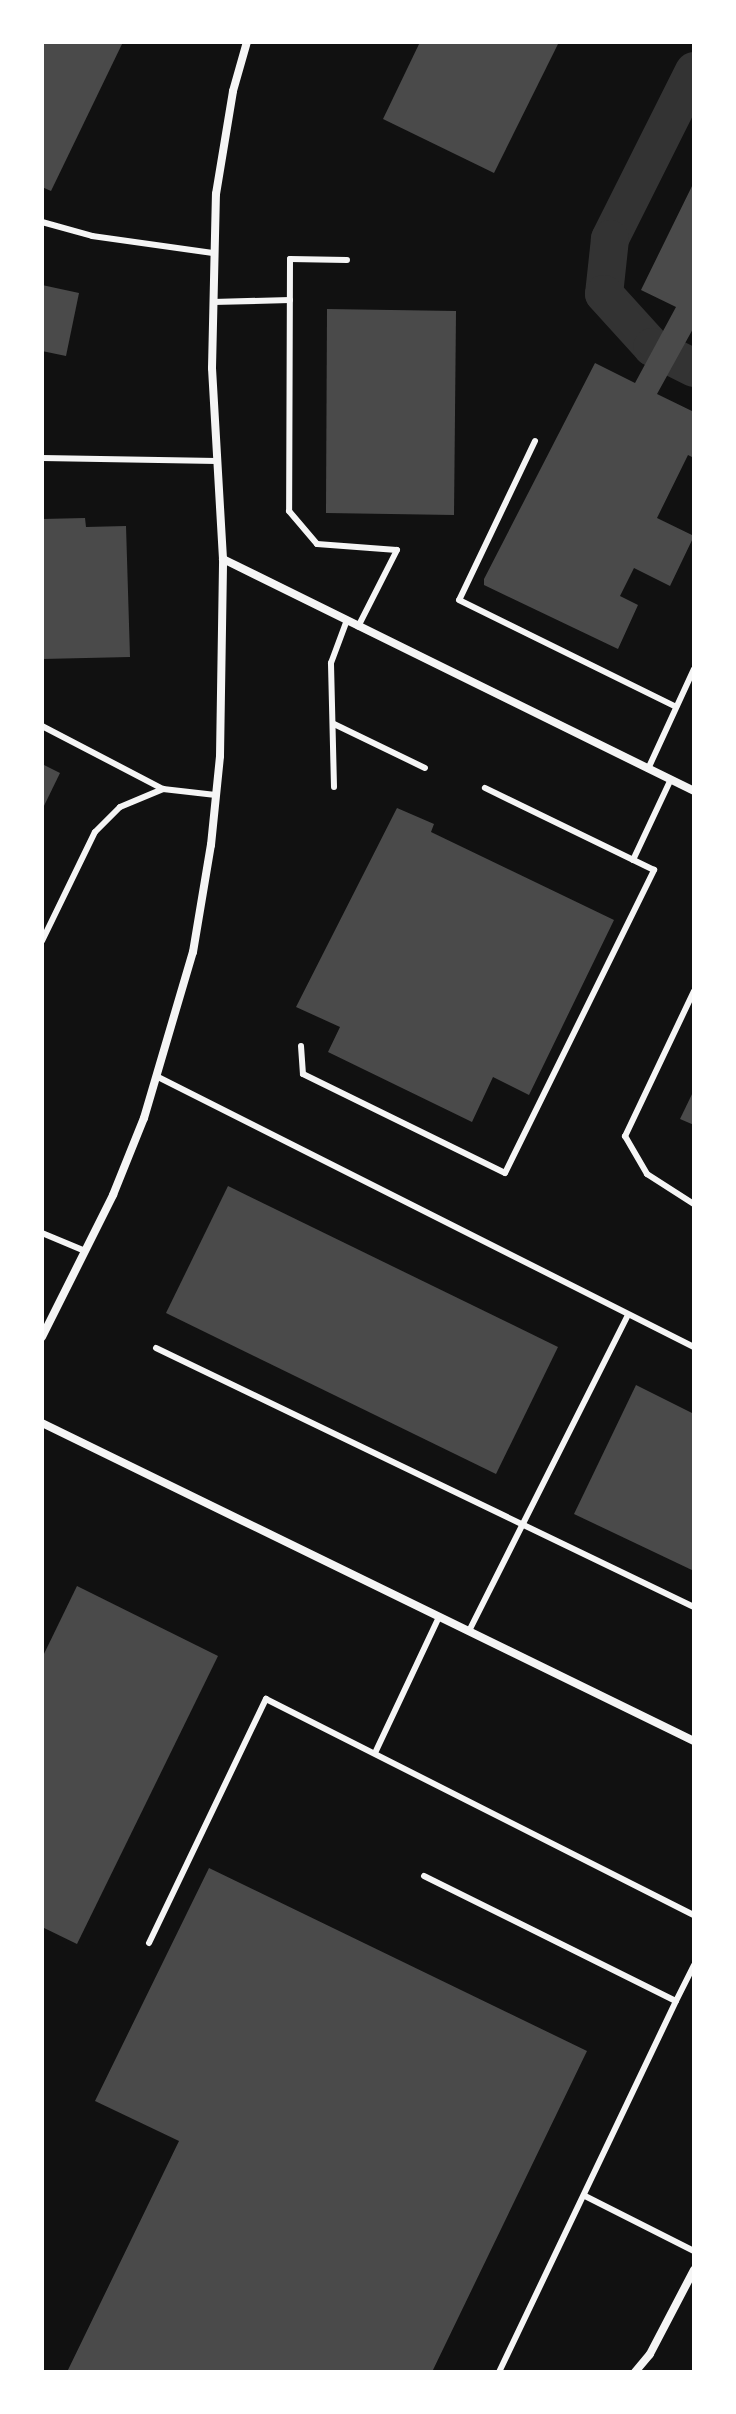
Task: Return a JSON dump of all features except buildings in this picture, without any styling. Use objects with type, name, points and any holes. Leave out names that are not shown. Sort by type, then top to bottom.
[{"type":"street","points":[[42,1337],[113,1195],[158,1077],[193,952],[220,756],[223,559],[213,302],[216,194],[225,129],[247,42]]},
{"type":"street","points":[[223,559],[694,791]]},
{"type":"street","points":[[42,1423],[694,1741]]},
{"type":"street","points":[[635,2372],[650,2354],[694,2270]]},
{"type":"lane","points":[[42,222],[92,236],[213,253]]},
{"type":"lane","points":[[347,260],[290,259],[289,511],[317,544],[397,550],[358,627]]},
{"type":"lane","points":[[213,302],[290,300]]},
{"type":"lane","points":[[535,441],[459,600],[676,707]]},
{"type":"lane","points":[[42,458],[217,461]]},
{"type":"lane","points":[[334,787],[331,663],[347,620]]},
{"type":"lane","points":[[648,769],[694,669]]},
{"type":"lane","points":[[334,724],[425,768]]},
{"type":"lane","points":[[42,726],[163,789],[216,795]]},
{"type":"lane","points":[[633,860],[671,779]]},
{"type":"lane","points":[[301,1046],[303,1074],[505,1173],[654,870],[485,788]]},
{"type":"lane","points":[[42,941],[95,832],[120,807],[163,789]]},
{"type":"lane","points":[[694,991],[625,1136],[647,1174],[694,1204]]},
{"type":"lane","points":[[158,1077],[694,1347]]},
{"type":"lane","points":[[42,1233],[85,1251]]},
{"type":"lane","points":[[469,1631],[628,1315]]},
{"type":"lane","points":[[156,1348],[694,1607]]},
{"type":"lane","points":[[375,1753],[439,1617]]},
{"type":"lane","points":[[149,1943],[266,1699],[694,1915]]},
{"type":"lane","points":[[424,1876],[676,2001]]},
{"type":"lane","points":[[499,2372],[694,1965]]},
{"type":"lane","points":[[585,2196],[694,2251]]},
{"type":"waterway","points":[[694,71],[610,239],[604,294],[652,347],[694,368]]}]
